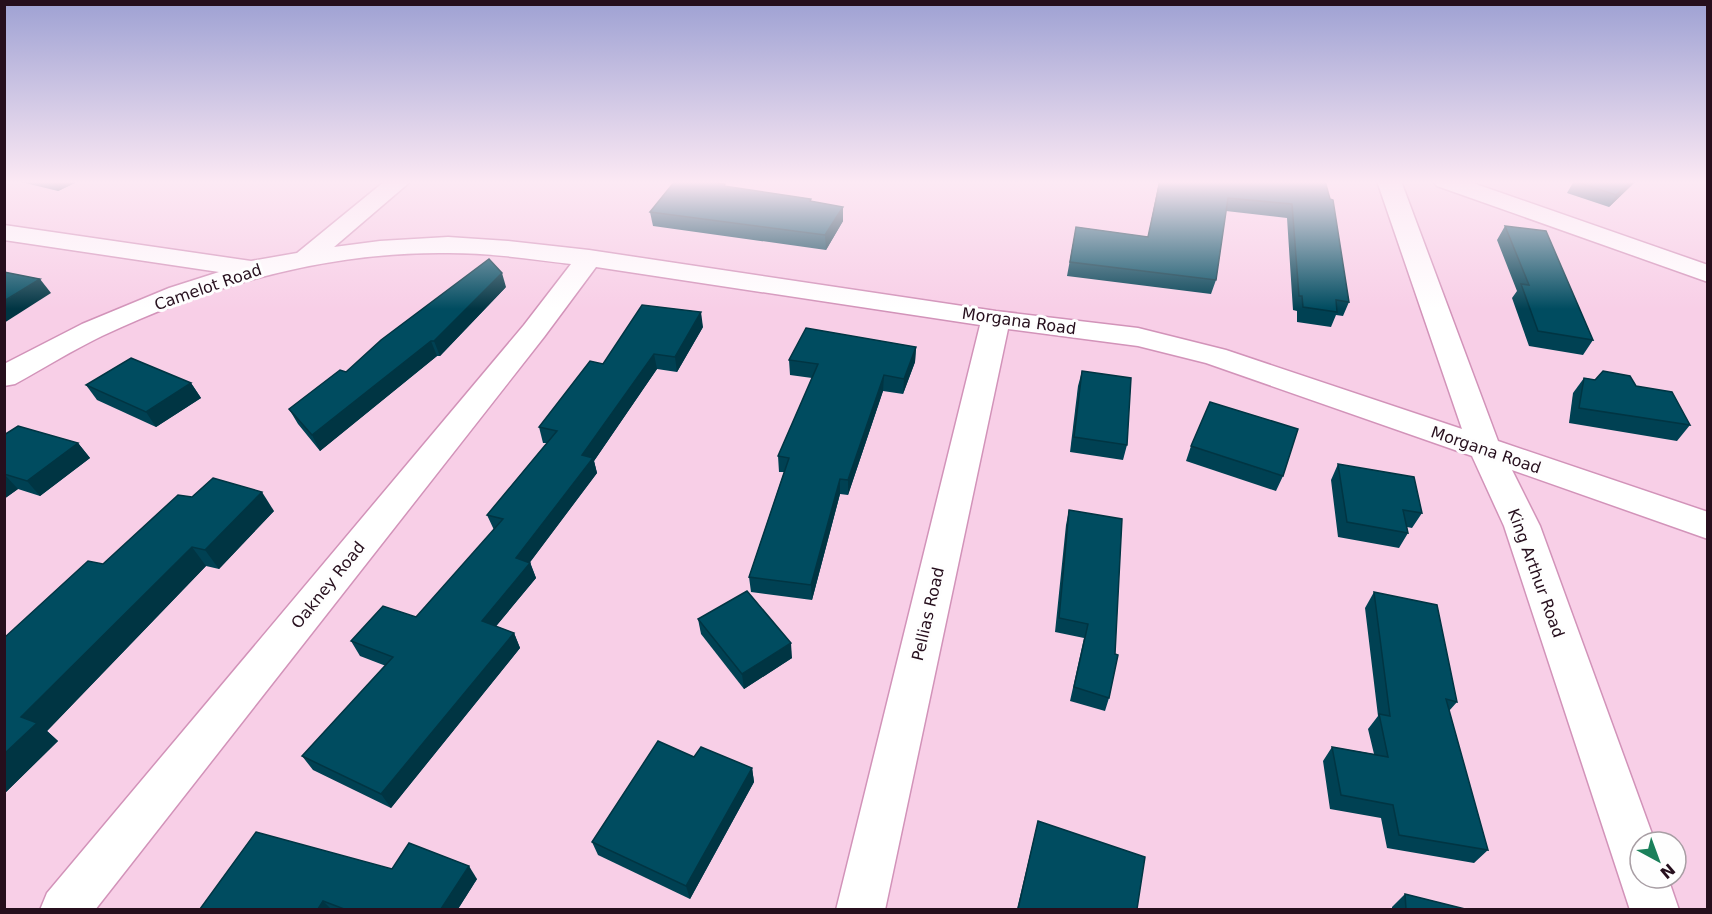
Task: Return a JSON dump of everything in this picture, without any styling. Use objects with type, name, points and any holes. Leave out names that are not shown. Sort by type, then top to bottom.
[{"type":"street","name":"Camelot Road","points":[[4,377],[92,330],[179,294],[253,269],[305,259],[348,224]]},
{"type":"street","name":"King Arthur Road","points":[[1404,224],[1485,450],[1522,526],[1628,831]]},
{"type":"street","points":[[1565,224],[1707,274]]},
{"type":"street","points":[[4,231],[253,269]]},
{"type":"street","name":"Morgana Road","points":[[305,259],[380,249],[448,245],[589,258],[996,319],[1138,337],[1216,356],[1707,526]]},
{"type":"street","name":"Oakney Road","points":[[64,909],[534,331],[589,258]]},
{"type":"street","name":"Pellias Road","points":[[860,909],[996,319]]},
{"type":"street","points":[[1648,890],[1655,909]]},
{"type":"building","points":[[739,224],[832,224],[825,235]]},
{"type":"building","points":[[1151,224],[1224,224],[1216,280],[1070,262],[1076,227],[1148,237]]},
{"type":"building","points":[[1293,224],[1337,224],[1349,302],[1336,300],[1337,312],[1303,307],[1302,296],[1299,296]]},
{"type":"building","points":[[1505,226],[1546,231],[1593,340],[1538,331],[1521,284],[1529,285]]},
{"type":"building","points":[[489,259],[502,273],[434,341],[431,341],[312,435],[289,409],[340,370],[346,372],[381,340]]},
{"type":"building","points":[[4,272],[40,279],[4,301]]},
{"type":"building","points":[[642,305],[701,312],[675,357],[654,354],[582,455],[593,458],[516,558],[530,563],[482,621],[514,633],[381,794],[302,756],[393,657],[351,641],[383,606],[416,617],[503,519],[487,515],[557,431],[539,427],[590,361],[603,364]]},
{"type":"building","points":[[806,328],[916,347],[904,379],[884,375],[848,480],[840,479],[811,585],[749,577],[789,458],[778,456],[818,364],[789,360]]},
{"type":"building","points":[[131,358],[191,383],[146,412],[86,385]]},
{"type":"building","points":[[1082,371],[1131,378],[1127,445],[1074,437]]},
{"type":"building","points":[[1603,371],[1630,376],[1636,386],[1672,392],[1690,425],[1579,408],[1584,378],[1595,380]]},
{"type":"building","points":[[1210,402],[1298,429],[1283,476],[1191,446]]},
{"type":"building","points":[[18,426],[78,443],[27,481],[4,474],[4,435]]},
{"type":"building","points":[[1338,464],[1414,477],[1422,513],[1403,510],[1408,533],[1347,522]]},
{"type":"building","points":[[213,478],[262,492],[205,550],[192,547],[21,717],[37,723],[4,754],[4,638],[88,561],[103,564],[178,495],[192,497]]},
{"type":"building","points":[[1069,510],[1122,519],[1115,654],[1118,655],[1109,698],[1074,687],[1088,624],[1059,618]]},
{"type":"building","points":[[747,591],[791,643],[742,674],[698,619]]},
{"type":"building","points":[[1374,592],[1437,605],[1457,702],[1446,699],[1488,850],[1399,835],[1393,805],[1341,795],[1332,747],[1388,757],[1379,714],[1390,716]]},
{"type":"building","points":[[658,741],[694,757],[701,747],[752,768],[686,886],[592,842]]},
{"type":"building","points":[[1038,821],[1145,857],[1137,909],[1018,909]]},
{"type":"building","points":[[256,832],[392,869],[409,843],[469,866],[441,909],[344,909],[323,901],[318,909],[200,909]]},
{"type":"building","points":[[1405,894],[1465,909],[1406,909]]}]
